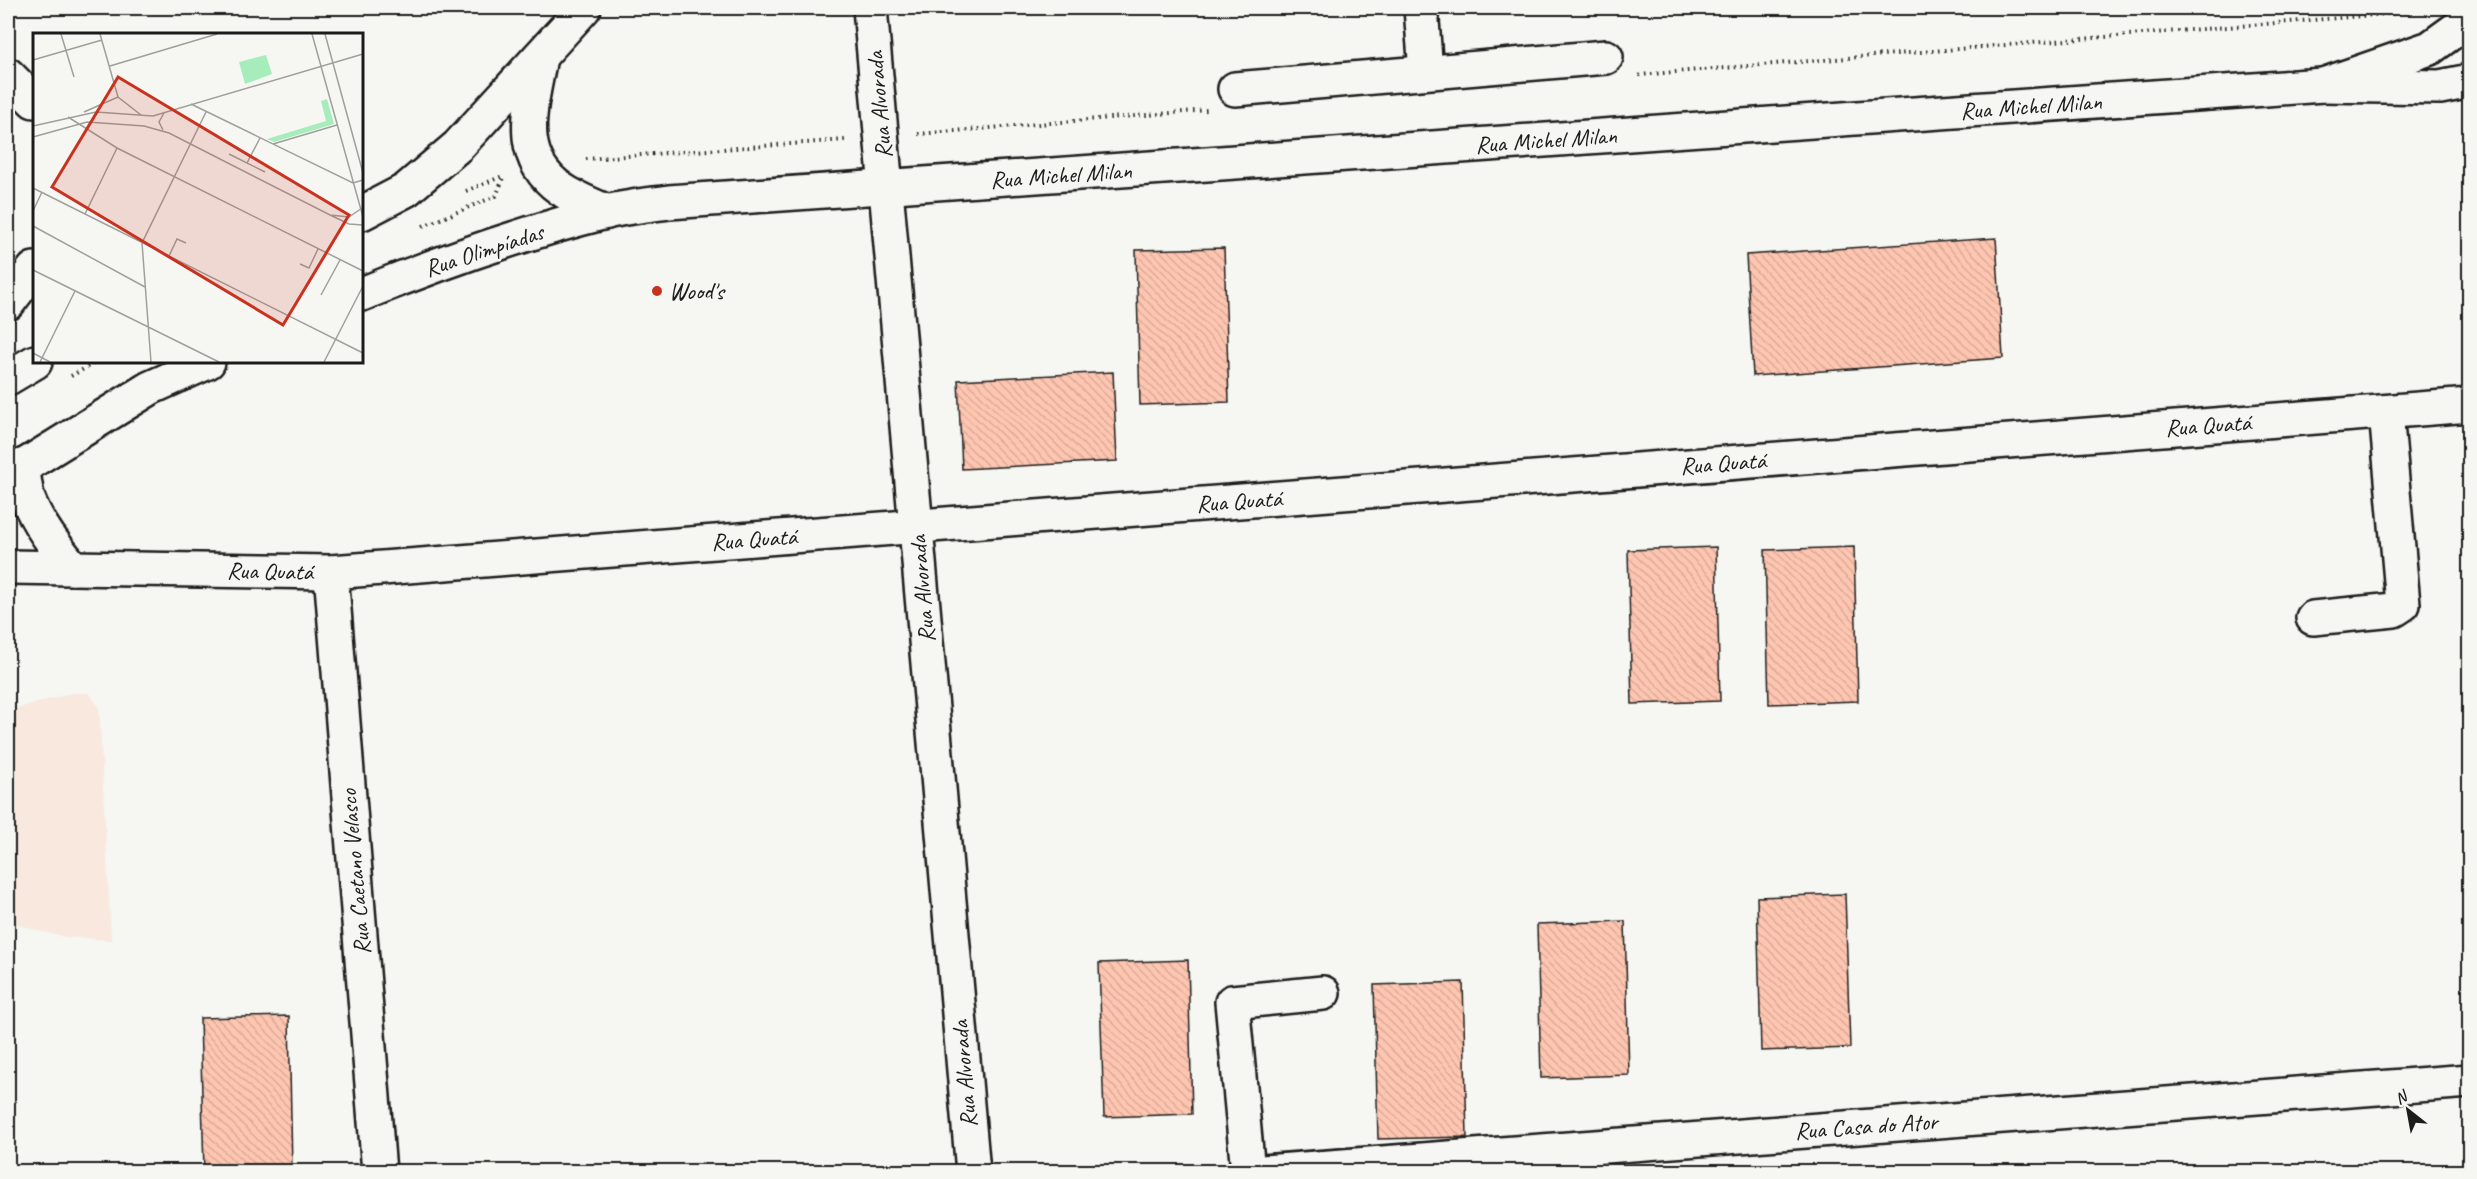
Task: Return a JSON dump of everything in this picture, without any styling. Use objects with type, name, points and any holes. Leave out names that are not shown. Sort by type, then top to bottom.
[{"type":"street","points":[[363,212],[406,190],[458,146],[584,8]]},
{"type":"street","name":"Rua Alvorada","points":[[870,8],[973,1172]]},
{"type":"street","points":[[1420,8],[1426,72]]},
{"type":"street","name":"Rua Michel Milan","points":[[607,212],[669,202],[2323,85],[2430,48],[2469,19]]},
{"type":"street","points":[[540,57],[530,112],[529,140],[537,163],[562,190],[607,212]]},
{"type":"street","points":[[1235,88],[1606,57]]},
{"type":"street","points":[[8,75],[33,100]]},
{"type":"street","points":[[2323,85],[2440,87],[2469,81]]},
{"type":"street","points":[[363,192],[406,190]]},
{"type":"street","name":"Rua Olimpíadas","points":[[363,294],[437,264],[607,212]]},
{"type":"street","points":[[8,303],[33,270]]},
{"type":"street","points":[[8,378],[33,363]]},
{"type":"street","points":[[74,568],[53,544],[39,521],[15,471],[150,388],[206,363]]},
{"type":"street","name":"Rua Quatá","points":[[8,567],[331,572],[2469,405]]},
{"type":"street","points":[[2313,618],[2394,610],[2403,604],[2386,412]]},
{"type":"street","name":"Rua Caetano Velasco","points":[[331,572],[379,1172]]},
{"type":"street","points":[[1248,1172],[1232,1002],[1323,993]]},
{"type":"street","name":"Rua Casa do Ator","points":[[1262,1172],[2469,1081]]},
{"type":"path","points":[[413,230],[496,196],[505,176]]},
{"type":"shaded area","points":[[72,693],[89,693],[99,707],[111,940],[67,937],[8,921],[8,711]]},
{"type":"building","points":[[1996,238],[2003,358],[1753,376],[1746,255]]},
{"type":"building","points":[[1224,248],[1229,402],[1140,405],[1136,250]]},
{"type":"building","points":[[1113,372],[1117,461],[962,469],[958,380]]},
{"type":"building","points":[[1716,547],[1720,701],[1632,704],[1628,550]]},
{"type":"building","points":[[1854,547],[1858,701],[1769,704],[1765,550]]},
{"type":"building","points":[[1845,894],[1850,1048],[1761,1051],[1757,897]]},
{"type":"building","points":[[1625,921],[1629,1075],[1541,1078],[1537,924]]},
{"type":"building","points":[[1188,960],[1192,1114],[1104,1117],[1099,963]]},
{"type":"building","points":[[1463,982],[1467,1137],[1378,1139],[1374,985]]},
{"type":"building","points":[[289,1016],[292,1170],[204,1172],[200,1018]]},
{"type":"place","name":"Wood's","points":[[657,291]]}]
